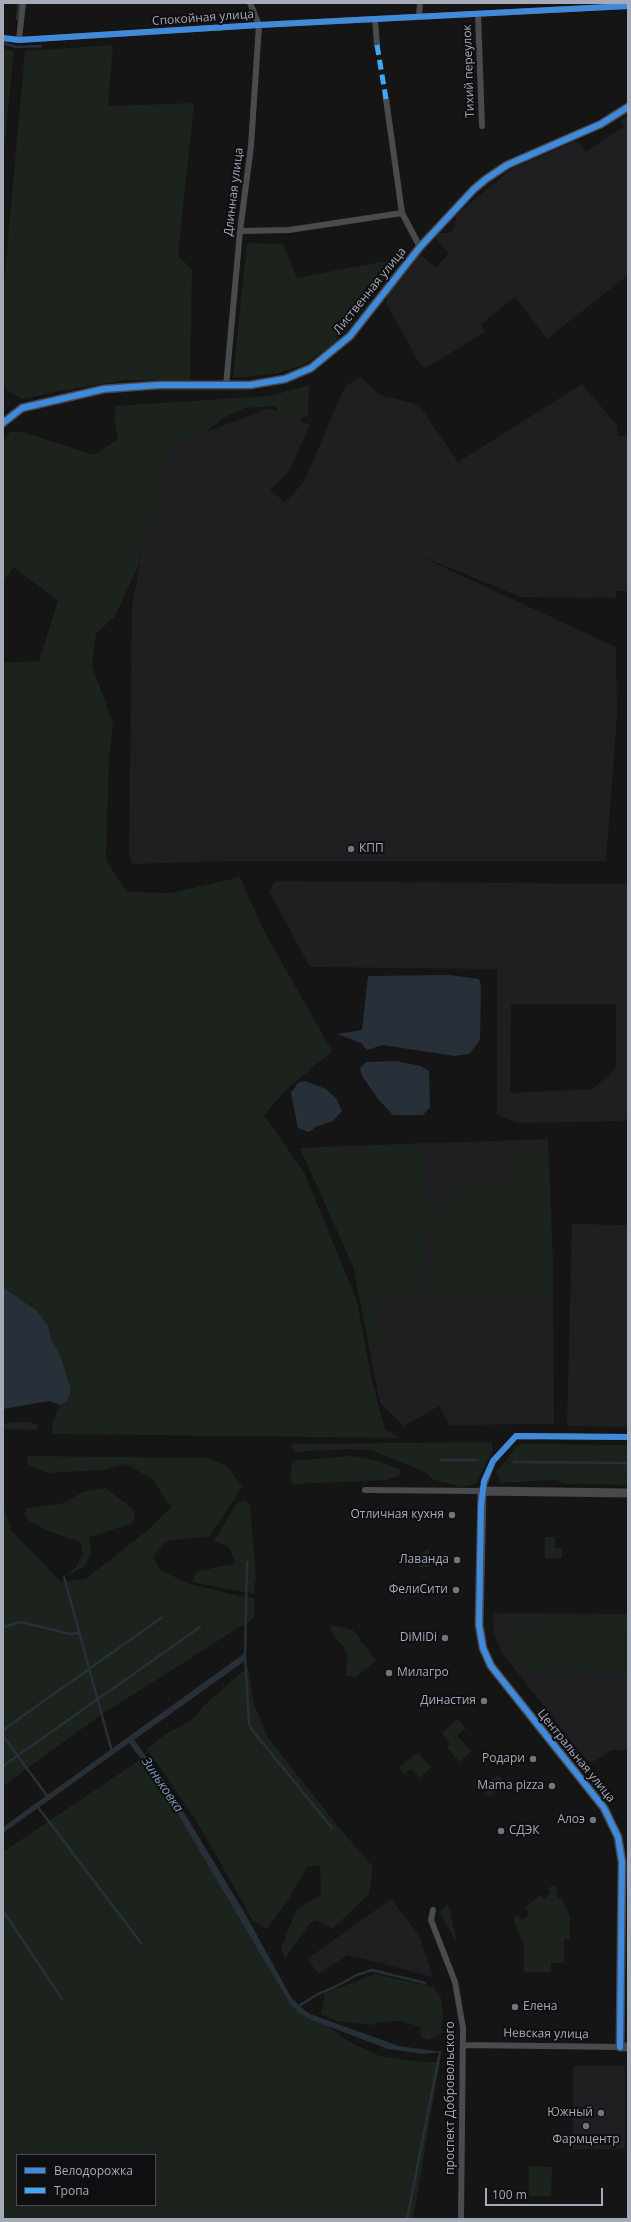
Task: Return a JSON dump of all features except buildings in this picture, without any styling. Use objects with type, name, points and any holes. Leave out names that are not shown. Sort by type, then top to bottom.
[{"type":"street","points":[[19,40],[23,3]]},
{"type":"street","name":"Длинная улица","points":[[226,386],[240,231],[251,146],[259,25],[250,3]]},
{"type":"street","points":[[419,16],[420,3]]},
{"type":"street","points":[[517,3],[517,11]]},
{"type":"street","name":"Спокойная улица","points":[[3,38],[19,40],[376,18],[478,14],[601,5],[628,6]]},
{"type":"street","name":"Тихий переулок","points":[[478,14],[482,126]]},
{"type":"street","points":[[376,18],[377,45]]},
{"type":"street","points":[[386,99],[402,213],[420,247]]},
{"type":"street","name":"Лиственная улица","points":[[3,423],[22,408],[104,388],[159,385],[250,385],[285,379],[322,360],[350,336],[420,247],[474,190],[496,172],[601,124],[628,107]]},
{"type":"street","points":[[240,231],[289,230],[402,213]]},
{"type":"street","points":[[482,1491],[493,1461],[516,1436],[628,1437]]},
{"type":"street","points":[[365,1490],[628,1493]]},
{"type":"street","name":"Центральная улица","points":[[482,1491],[479,1625],[483,1648],[491,1666],[604,1808],[618,1837],[622,1862],[624,2047]]},
{"type":"street","name":"проспект Добровольского","points":[[433,1910],[431,1920],[449,1962],[460,2002],[464,2045],[461,2219]]},
{"type":"street","name":"Невская улица","points":[[464,2045],[624,2047]]},
{"type":"shaded area","points":[[113,45],[108,106],[194,103],[178,256],[192,269],[190,380],[127,380],[64,390],[23,399],[7,391],[3,384],[3,294],[25,51]]},
{"type":"shaded area","points":[[3,48],[14,51],[3,161]]},
{"type":"shaded area","points":[[628,115],[628,275],[547,339],[515,297],[481,324],[485,332],[426,368],[421,366],[386,303],[387,295],[419,256],[422,256],[436,268],[449,253],[435,238],[439,233],[448,233],[454,229],[457,214],[513,168],[573,142],[580,143],[586,152],[624,126],[620,121]]},
{"type":"shaded area","points":[[247,243],[283,244],[297,278],[402,258],[349,327],[332,345],[306,364],[276,374],[233,378]]},
{"type":"shaded area","points":[[361,377],[378,394],[419,405],[458,462],[582,384],[617,425],[617,436],[628,436],[628,591],[617,591],[616,598],[521,597],[415,554],[616,647],[617,716],[606,861],[231,861],[132,864],[129,854],[132,607],[140,562],[138,541],[148,519],[165,512],[157,482],[175,444],[269,408],[310,425],[288,473],[270,490],[285,502],[304,482],[345,386]]},
{"type":"shaded area","points":[[309,385],[308,414],[297,423],[280,418],[276,406],[245,408],[226,416],[206,432],[175,444],[157,482],[165,512],[148,519],[138,541],[140,562],[115,616],[96,634],[92,666],[113,723],[109,757],[106,860],[127,892],[171,893],[240,877],[264,931],[332,1051],[288,1088],[264,1115],[304,1172],[357,1301],[372,1381],[385,1429],[400,1438],[53,1434],[52,1424],[60,1405],[67,1401],[70,1387],[61,1357],[51,1339],[48,1325],[37,1311],[3,1287],[3,663],[39,661],[58,601],[14,567],[3,581],[3,441],[10,432],[23,432],[94,455],[118,439],[115,422],[115,406],[270,396]]},
{"type":"shaded area","points":[[275,881],[628,884],[628,1119],[621,1121],[517,1123],[497,1115],[497,969],[310,967],[269,891]],"holes":[[[511,1004],[616,1004],[616,1068],[593,1089],[510,1093]]]},
{"type":"shaded area","points":[[548,1139],[553,1261],[554,1424],[450,1425],[439,1406],[404,1426],[380,1403],[353,1266],[300,1148]]},
{"type":"shaded area","points":[[426,1143],[425,1194],[430,1199],[420,1307],[411,1308],[410,1299],[393,1299],[373,1305],[383,1340],[369,1344],[353,1266],[300,1148]]},
{"type":"shaded area","points":[[511,1151],[549,1152],[553,1294],[429,1295],[437,1205],[460,1186],[510,1186]]},
{"type":"shaded area","points":[[572,1224],[628,1225],[628,1427],[567,1426]]},
{"type":"shaded area","points":[[30,1422],[39,1426],[35,1430],[3,1429],[3,1424]]},
{"type":"shaded area","points":[[491,1442],[493,1450],[476,1484],[461,1487],[434,1480],[423,1471],[371,1450],[348,1449],[293,1452],[292,1444]]},
{"type":"shaded area","points":[[521,1444],[628,1445],[628,1485],[568,1484],[554,1480],[500,1483],[496,1471],[507,1460],[514,1448]]},
{"type":"shaded area","points":[[28,1456],[206,1458],[226,1465],[242,1487],[210,1536],[166,1541],[153,1557],[161,1571],[191,1584],[239,1596],[255,1598],[254,1618],[101,1715],[3,1786],[3,1505],[12,1531],[61,1582],[85,1579],[147,1531],[171,1507],[152,1479],[126,1464],[103,1470],[49,1473],[27,1464]]},
{"type":"shaded area","points":[[351,1456],[374,1460],[400,1469],[401,1475],[387,1480],[292,1484],[290,1474],[293,1461]]},
{"type":"shaded area","points":[[105,1488],[132,1508],[135,1518],[130,1524],[89,1537],[91,1553],[84,1567],[64,1577],[76,1567],[83,1553],[81,1544],[77,1541],[48,1531],[29,1521],[24,1515],[26,1508],[64,1503],[83,1492]]},
{"type":"shaded area","points":[[245,1500],[250,1505],[256,1578],[254,1586],[255,1594],[192,1582],[196,1572],[236,1563],[228,1546],[214,1541],[236,1504]]},
{"type":"shaded area","points":[[545,1537],[555,1537],[555,1548],[562,1548],[562,1558],[545,1558]]},
{"type":"shaded area","points":[[429,1548],[429,1567],[419,1567],[419,1555]]},
{"type":"shaded area","points":[[493,1613],[628,1614],[628,1750],[612,1750],[595,1761],[587,1761],[502,1653],[494,1633]]},
{"type":"shaded area","points":[[506,1619],[628,1620],[628,1627],[623,1627],[628,1629],[628,1672],[621,1675],[535,1674],[523,1669],[516,1661],[513,1649],[516,1637],[523,1629],[533,1626],[506,1625]]},
{"type":"shaded area","points":[[333,1625],[353,1630],[376,1661],[356,1677],[346,1676],[347,1652],[330,1630]]},
{"type":"shaded area","points":[[248,1667],[253,1701],[268,1738],[336,1824],[373,1867],[369,1894],[332,1929],[317,1920],[310,1923],[285,1959],[281,1949],[296,1910],[321,1894],[320,1865],[307,1867],[288,1900],[267,1929],[253,1921],[203,1832],[167,1777],[146,1749],[166,1734],[192,1720],[202,1707]]},
{"type":"shaded area","points":[[458,1719],[466,1729],[457,1735],[471,1752],[459,1762],[447,1747],[450,1744],[442,1733]]},
{"type":"shaded area","points":[[418,1752],[431,1768],[419,1778],[411,1769],[404,1774],[399,1767]]},
{"type":"shaded area","points":[[141,1759],[160,1784],[290,2004],[299,2013],[329,2027],[351,2043],[380,2056],[422,2062],[440,2062],[413,2219],[3,2219],[3,1852]]},
{"type":"shaded area","points":[[498,1775],[506,1784],[489,1797],[482,1788]]},
{"type":"shaded area","points":[[553,1885],[557,1888],[557,1899],[562,1899],[570,1916],[570,1939],[564,1939],[564,1963],[551,1963],[551,1972],[524,1972],[524,1947],[513,1918],[517,1915],[522,1920],[529,1914],[525,1908],[541,1895],[544,1899],[551,1893],[548,1889]]},
{"type":"shaded area","points":[[391,1899],[419,1935],[433,1977],[348,1955],[319,1974],[307,1959]]},
{"type":"shaded area","points":[[447,1904],[449,1908],[457,1943],[440,1913]]},
{"type":"shaded area","points":[[375,1974],[433,1987],[441,1998],[443,2015],[441,2033],[429,2040],[421,2037],[420,2027],[402,2021],[379,2022],[371,2025],[337,2021],[321,2014],[325,1993]]},
{"type":"shaded area","points":[[573,2066],[625,2066],[625,2149],[573,2149]]},
{"type":"shaded area","points":[[529,2166],[552,2167],[551,2196],[529,2196]]},
{"type":"water","points":[[450,975],[479,979],[481,986],[480,1040],[469,1054],[455,1056],[383,1045],[367,1050],[361,1043],[337,1034],[362,1030],[368,976]]},
{"type":"water","points":[[396,1061],[421,1066],[429,1071],[430,1107],[423,1115],[393,1115],[378,1099],[362,1076],[360,1068],[366,1062]]},
{"type":"water","points":[[305,1081],[326,1089],[336,1098],[342,1111],[333,1121],[317,1126],[309,1132],[298,1128],[291,1093],[298,1083]]},
{"type":"water","points":[[3,1287],[37,1311],[48,1325],[51,1339],[61,1357],[70,1387],[70,1394],[67,1401],[60,1405],[49,1401],[3,1409]]},
{"type":"water","name":"Зиньковка","points":[[245,1653],[246,1660],[134,1740],[166,1783],[243,1910],[291,1997],[310,2014],[399,2046],[442,2052],[423,2054],[388,2049],[312,2020],[299,2013],[290,2004],[160,1784],[129,1743],[3,1833],[3,1827]]},
{"type":"waterway","points":[[17,19],[19,3]]},
{"type":"waterway","points":[[3,43],[16,47],[41,46]]},
{"type":"waterway","points":[[441,1460],[478,1460]]},
{"type":"waterway","points":[[514,1462],[628,1463]]},
{"type":"waterway","points":[[247,1562],[245,1656],[249,1723],[253,1731],[332,1828]]},
{"type":"waterway","points":[[64,1577],[112,1752]]},
{"type":"waterway","points":[[3,1730],[161,1618]]},
{"type":"waterway","points":[[3,1627],[21,1622],[70,1634],[80,1633]]},
{"type":"waterway","points":[[3,1766],[200,1627]]},
{"type":"waterway","points":[[3,1736],[48,1797]]},
{"type":"waterway","points":[[37,1806],[141,1943]]},
{"type":"waterway","points":[[3,1911],[62,1999]]},
{"type":"waterway","points":[[296,2008],[318,1994],[357,1975],[372,1970],[425,1983]]},
{"type":"waterway","points":[[407,2219],[440,2052]]},
{"type":"marked path","points":[[377,45],[386,99]]},
{"type":"cycle path","points":[[3,38],[19,40],[259,25],[628,6]]},
{"type":"cycle path","points":[[3,423],[22,408],[104,389],[159,385],[250,385],[285,379],[311,368],[350,336],[420,247],[474,189],[486,179],[507,165],[601,124],[628,107]]},
{"type":"cycle path","points":[[620,2047],[622,1862],[618,1837],[604,1808],[491,1666],[483,1648],[479,1625],[481,1506],[484,1481],[493,1461],[516,1436],[628,1437]]},
{"type":"place","name":"КПП","points":[[351,849]]},
{"type":"place","name":"Отличная кухня","points":[[452,1515]]},
{"type":"place","name":"Лаванда","points":[[457,1560]]},
{"type":"place","name":"ФелиСити","points":[[456,1590]]},
{"type":"place","name":"DiMiDi","points":[[445,1638]]},
{"type":"place","name":"Милагро","points":[[389,1673]]},
{"type":"place","name":"Династия","points":[[484,1701]]},
{"type":"place","name":"Родари","points":[[533,1759]]},
{"type":"place","name":"Mama pizza","points":[[552,1786]]},
{"type":"place","name":"Алоэ","points":[[593,1820]]},
{"type":"place","name":"СДЭК","points":[[501,1831]]},
{"type":"place","name":"Елена","points":[[515,2007]]},
{"type":"place","name":"Южный","points":[[601,2113]]},
{"type":"place","name":"Фармцентр","points":[[586,2126]]}]
